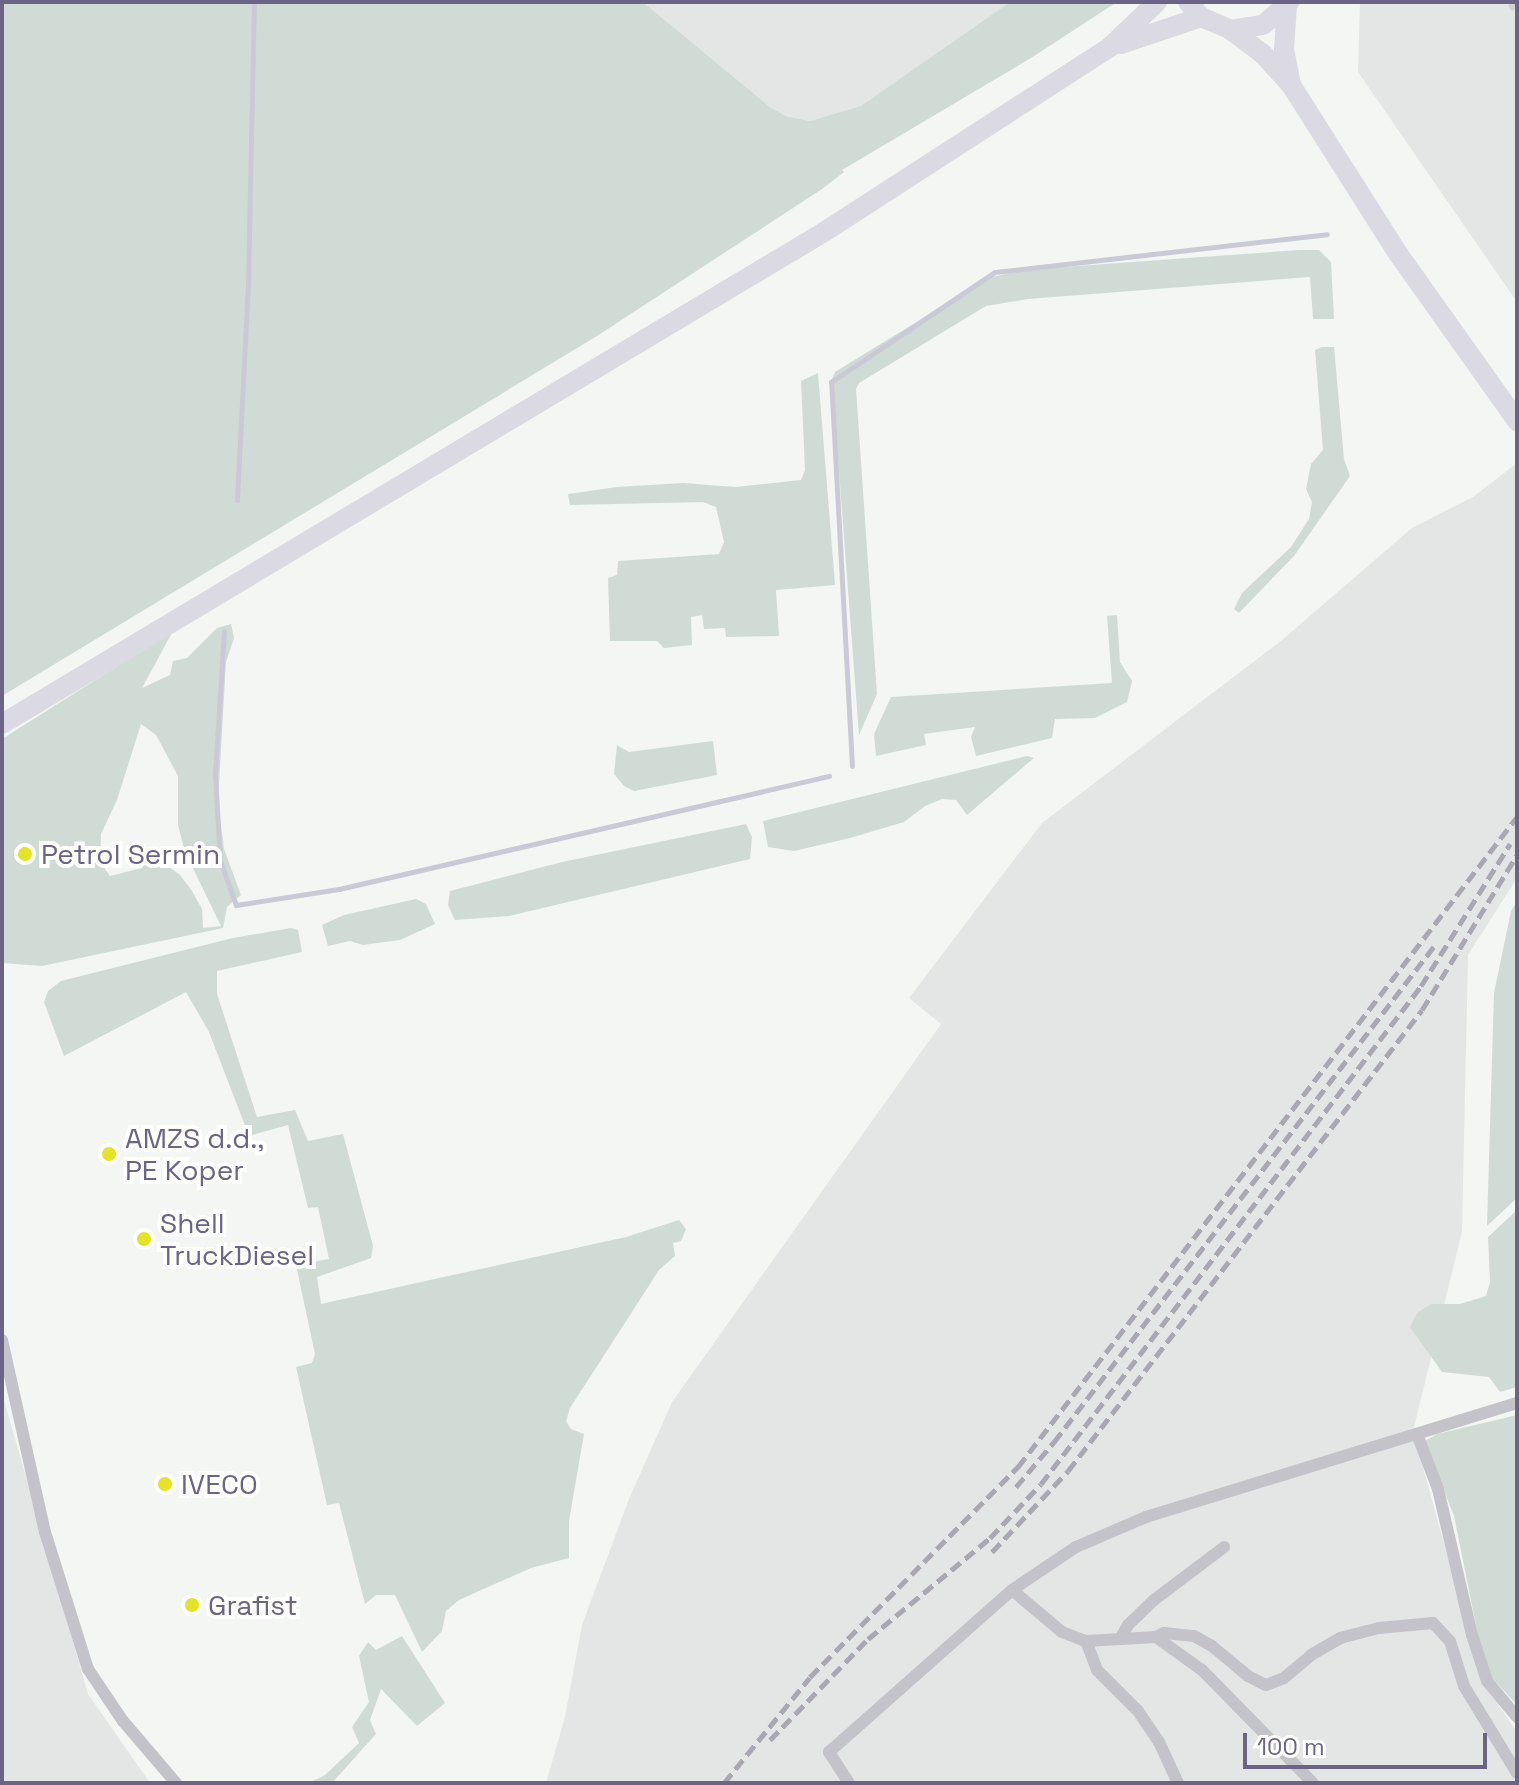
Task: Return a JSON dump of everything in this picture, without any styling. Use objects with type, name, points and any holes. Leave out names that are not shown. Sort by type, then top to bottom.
[{"type":"main road","points":[[1110,47],[1157,2]]},
{"type":"main road","points":[[1231,30],[1263,25],[1288,4]]},
{"type":"main road","points":[[1288,4],[1284,49],[1291,85]]},
{"type":"main road","points":[[2,724],[824,232],[1110,47],[1194,10],[1231,30],[1262,53],[1291,85],[1399,255],[1517,421]]},
{"type":"street","points":[[2,1340],[45,1532],[88,1669],[132,1732],[176,1783]]},
{"type":"street","points":[[849,1783],[829,1752],[1012,1590],[1076,1547],[1146,1517],[1517,1403]]},
{"type":"street","points":[[1417,1434],[1438,1489],[1472,1635],[1487,1681],[1517,1717]]},
{"type":"street","points":[[1120,1639],[1128,1625],[1141,1613],[1204,1559],[1224,1547]]},
{"type":"street","points":[[1012,1590],[1062,1632],[1086,1641],[1156,1637],[1164,1633],[1194,1636],[1212,1646],[1248,1676],[1266,1685],[1284,1678],[1311,1655],[1340,1638],[1379,1628],[1433,1623],[1450,1641],[1464,1686],[1517,1773]]},
{"type":"street","points":[[1156,1637],[1202,1670],[1313,1783]]},
{"type":"street","points":[[1086,1641],[1097,1670],[1138,1711],[1159,1742],[1178,1783]]},
{"type":"shaded area","points":[[2,2],[643,2],[770,107],[786,116],[810,121],[861,106],[1010,2],[1117,2],[1031,58],[842,170],[844,172],[822,189],[597,336],[2,696]]},
{"type":"shaded area","points":[[643,2],[1010,2],[861,107],[810,121],[786,116],[770,107]]},
{"type":"shaded area","points":[[1360,2],[1517,2],[1517,302],[1358,72]]},
{"type":"shaded area","points":[[1319,250],[1331,262],[1334,319],[1313,319],[1310,277],[1028,299],[986,306],[859,383],[856,389],[877,694],[859,735],[832,379],[835,372],[988,278],[1022,270]]},
{"type":"shaded area","points":[[1334,347],[1344,459],[1350,476],[1294,556],[1239,613],[1234,609],[1242,593],[1291,547],[1309,519],[1312,502],[1306,489],[1311,464],[1323,450],[1315,350]]},
{"type":"shaded area","points":[[818,373],[835,585],[776,590],[779,636],[726,637],[725,628],[704,629],[702,615],[691,617],[692,645],[664,648],[657,641],[610,641],[608,578],[617,575],[618,561],[719,554],[724,542],[716,507],[703,502],[570,505],[568,494],[683,483],[735,487],[801,480],[805,470],[801,381]]},
{"type":"shaded area","points":[[1517,463],[1517,878],[1468,955],[1462,1232],[1413,1431],[1482,1681],[1517,1732],[1517,1783],[546,1783],[565,1717],[582,1625],[629,1499],[672,1402],[941,1024],[909,998],[1042,823],[1282,640],[1412,528],[1473,497]]},
{"type":"shaded area","points":[[1117,615],[1120,662],[1132,681],[1127,702],[1095,718],[1055,719],[1052,738],[976,756],[971,737],[975,727],[924,734],[926,745],[876,756],[874,734],[891,697],[1112,683],[1107,616]]},
{"type":"shaded area","points":[[231,624],[234,638],[226,662],[218,802],[224,849],[241,895],[227,907],[223,928],[42,966],[2,963],[2,739],[173,631],[142,688],[170,675],[173,661],[187,658],[217,628]],"holes":[[[141,724],[156,735],[178,776],[178,825],[185,852],[221,926],[203,928],[202,909],[192,891],[180,875],[151,853],[142,868],[110,876],[100,862],[101,834],[117,800]]]},
{"type":"shaded area","points":[[713,741],[717,775],[634,791],[624,786],[614,774],[617,745],[629,752]]},
{"type":"shaded area","points":[[1027,756],[1034,758],[967,815],[956,800],[942,799],[925,806],[904,822],[850,838],[794,851],[768,847],[763,821]]},
{"type":"shaded area","points":[[746,824],[752,837],[750,859],[509,916],[455,920],[448,905],[450,891],[562,862]]},
{"type":"shaded area","points":[[416,899],[426,904],[435,924],[400,940],[363,945],[350,941],[328,946],[322,925],[344,915]]},
{"type":"shaded area","points":[[1517,901],[1517,1198],[1487,1226],[1494,993],[1511,911]]},
{"type":"shaded area","points":[[291,928],[298,930],[302,952],[217,971],[217,994],[257,1117],[295,1110],[308,1141],[343,1134],[373,1246],[371,1258],[317,1277],[321,1304],[626,1237],[679,1220],[686,1229],[681,1241],[673,1243],[675,1256],[659,1270],[570,1408],[566,1421],[571,1429],[584,1434],[569,1521],[569,1558],[531,1568],[459,1600],[446,1611],[442,1631],[422,1652],[395,1595],[376,1595],[365,1604],[339,1503],[327,1505],[296,1367],[312,1363],[315,1354],[296,1265],[329,1259],[318,1207],[308,1208],[288,1125],[249,1136],[209,1032],[186,992],[64,1056],[44,1002],[48,991],[61,981],[233,938]]},
{"type":"shaded area","points":[[1517,1210],[1517,1387],[1500,1392],[1489,1377],[1442,1372],[1410,1327],[1417,1313],[1431,1304],[1460,1304],[1486,1296],[1490,1282],[1488,1237]]},
{"type":"shaded area","points":[[2,1393],[88,1694],[150,1783],[2,1783]]},
{"type":"shaded area","points":[[1517,1415],[1517,1705],[1485,1670],[1454,1516],[1425,1441],[1437,1434]]},
{"type":"shaded area","points":[[402,1636],[445,1703],[417,1726],[381,1689],[370,1720],[376,1734],[332,1783],[309,1783],[325,1775],[359,1743],[352,1727],[369,1702],[359,1656],[368,1642],[376,1650]]},
{"type":"waterway","points":[[237,500],[248,284],[254,2]]},
{"type":"waterway","points":[[852,766],[831,382],[995,272],[1327,234]]},
{"type":"waterway","points":[[224,631],[215,775],[220,861],[236,905],[339,889],[829,776]]},
{"type":"tunnel","points":[[1513,2],[1517,8]]},
{"type":"railway","points":[[724,1783],[810,1677],[1018,1467],[1517,817]]},
{"type":"railway","points":[[770,1740],[868,1639],[990,1538],[1041,1484],[1421,986],[1510,844]]},
{"type":"railway","points":[[992,1552],[1068,1471],[1422,1010],[1517,855]]},
{"type":"railway","points":[[1016,1487],[1054,1442],[1435,945]]},
{"type":"place","name":"Petrol Sermin","points":[[25,854]]},
{"type":"place","name":"AMZS d.d., PE Koper","points":[[109,1154]]},
{"type":"place","name":"Shell TruckDiesel","points":[[144,1239]]},
{"type":"place","name":"IVECO","points":[[165,1484]]},
{"type":"place","name":"Grafist","points":[[192,1605]]}]
